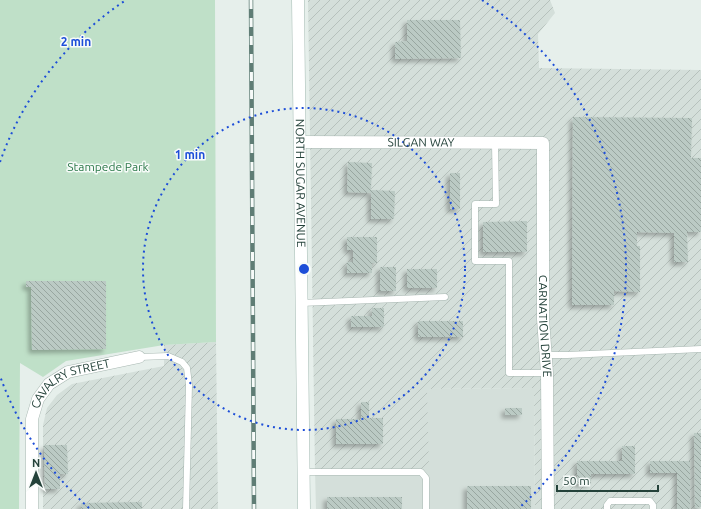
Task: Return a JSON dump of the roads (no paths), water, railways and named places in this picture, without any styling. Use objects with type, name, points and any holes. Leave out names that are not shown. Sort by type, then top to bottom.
[{"type":"street","name":"NORTH SUGAR AVENUE","points":[[298,0],[304,509]]},
{"type":"street","name":"SILGAN WAY","points":[[300,142],[543,143]]},
{"type":"street","name":"CARNATION DRIVE","points":[[543,143],[543,318],[547,373],[548,509]]},
{"type":"street","name":"CAVALRY STREET","points":[[32,509],[32,419],[38,399],[49,384],[68,372],[139,357]]},
{"type":"lane","points":[[494,143],[496,204],[475,204],[475,261],[509,261],[508,373],[547,373]]},
{"type":"lane","points":[[301,303],[445,297]]},
{"type":"lane","points":[[546,355],[701,348]]},
{"type":"lane","points":[[139,357],[168,356],[182,362],[187,368],[189,385],[186,509]]},
{"type":"lane","points":[[304,472],[421,472],[426,478],[426,509]]},
{"type":"lane","points":[[607,509],[607,505],[610,502],[650,501],[653,505],[653,509]]},
{"type":"railway","points":[[251,0],[254,509]]},
{"type":"park label","name":"Stampede Park","points":[[108,167]]}]
